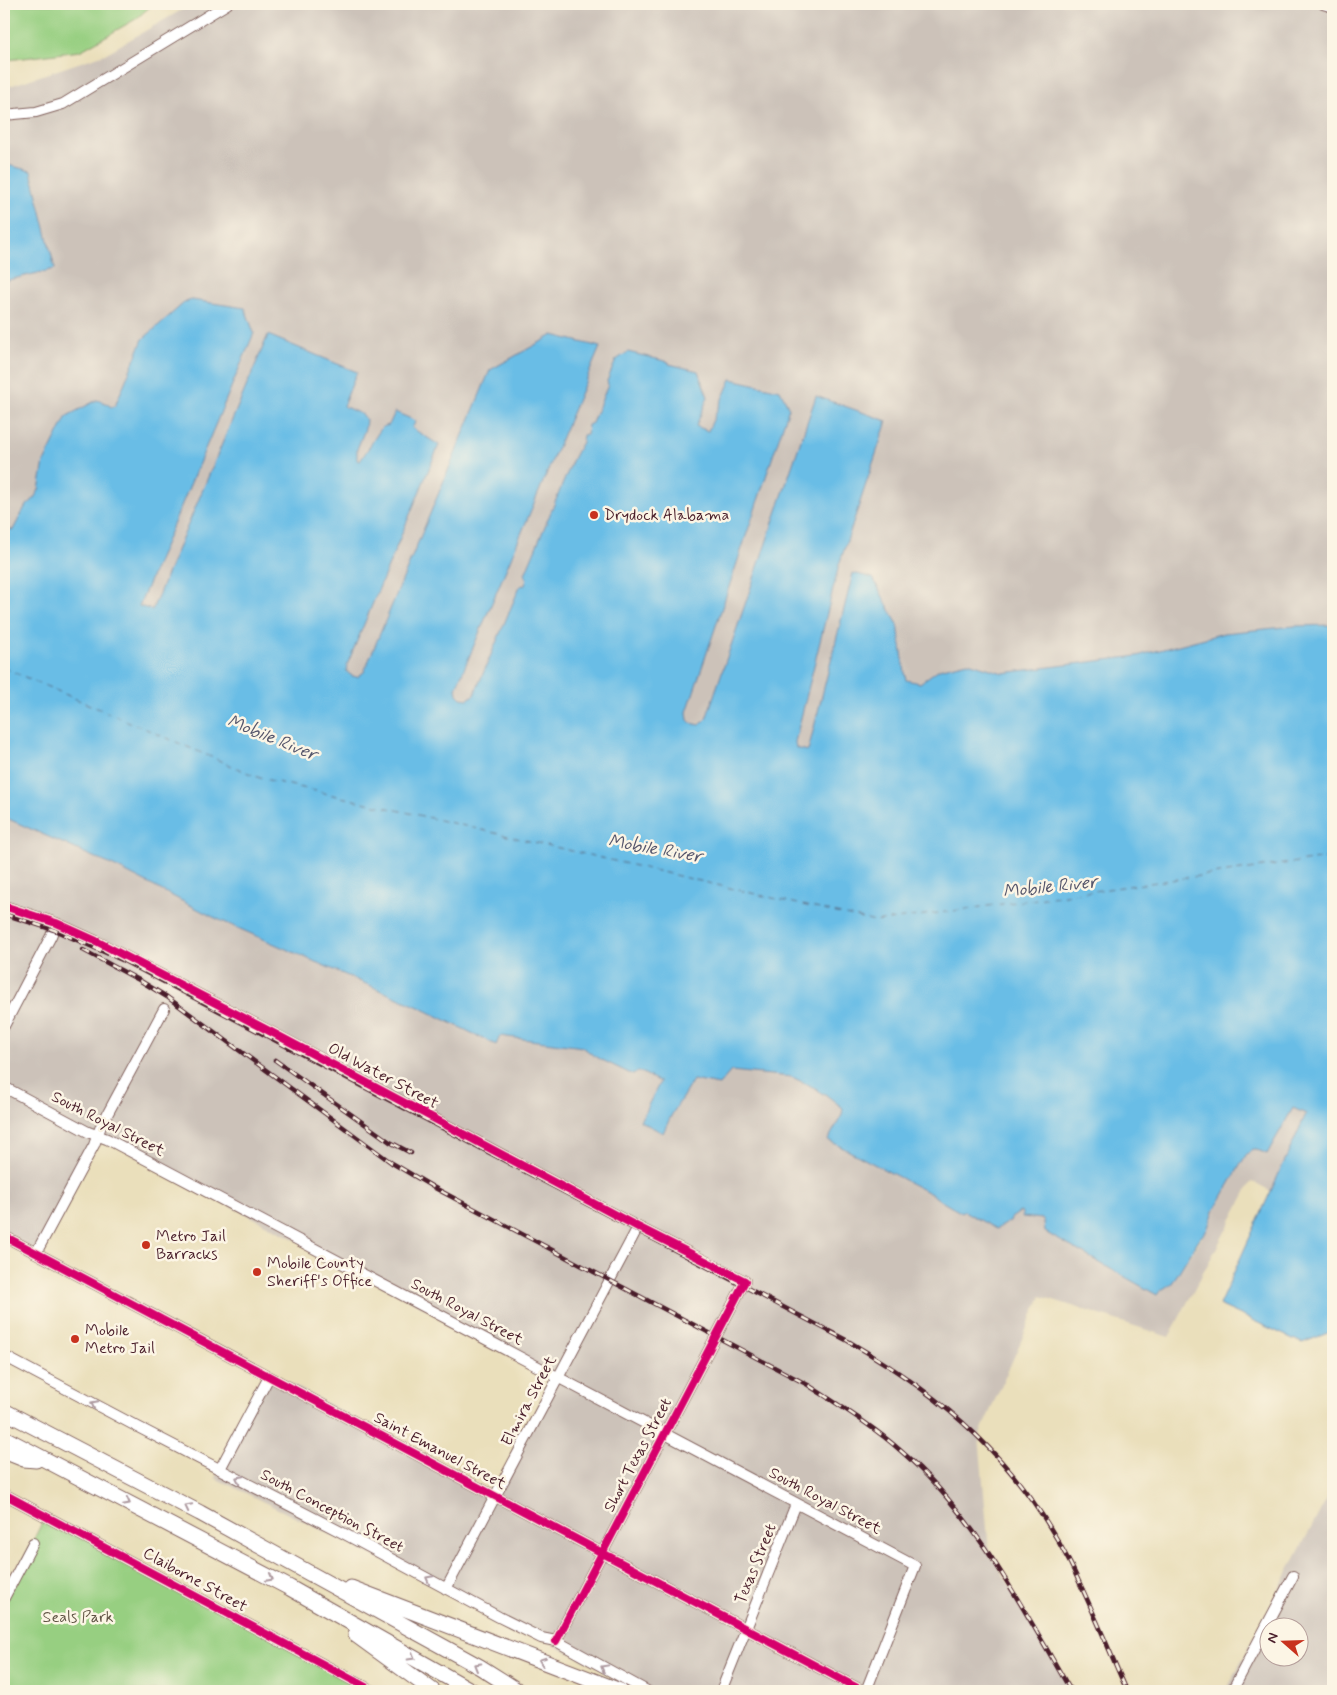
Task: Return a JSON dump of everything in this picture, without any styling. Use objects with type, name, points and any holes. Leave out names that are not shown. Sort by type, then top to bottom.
[{"type":"highway","points":[[4,1399],[66,1443]]},
{"type":"highway","points":[[4,1411],[200,1513],[480,1667],[518,1691]]},
{"type":"highway","points":[[4,1438],[290,1588],[472,1691]]},
{"type":"highway","points":[[4,1451],[24,1459],[51,1462]]},
{"type":"highway","points":[[308,1572],[383,1599],[620,1691]]},
{"type":"highway","points":[[290,1588],[434,1691]]},
{"type":"street","points":[[4,114],[36,112],[63,104],[227,4]]},
{"type":"street","points":[[1323,4],[1333,7]]},
{"type":"street","name":"Old Water Street","points":[[4,906],[56,923],[96,941],[744,1282]]},
{"type":"street","points":[[4,1026],[56,923]]},
{"type":"street","points":[[36,1253],[94,1146],[164,1009]]},
{"type":"street","name":"South Royal Street","points":[[4,1087],[88,1132],[107,1139],[915,1566],[864,1691]]},
{"type":"street","name":"Elmira Street","points":[[446,1589],[638,1227]]},
{"type":"street","name":"Saint Emanuel Street","points":[[4,1236],[864,1691]]},
{"type":"street","name":"Short Texas Street","points":[[556,1641],[744,1282]]},
{"type":"street","name":"South Conception Street","points":[[4,1356],[446,1589],[541,1638],[556,1641],[647,1691]]},
{"type":"street","points":[[220,1470],[269,1377]]},
{"type":"street","name":"Claiborne Street","points":[[4,1494],[373,1691]]},
{"type":"street","name":"Texas Street","points":[[720,1691],[796,1504]]},
{"type":"street","points":[[4,1598],[33,1544]]},
{"type":"street","points":[[1232,1691],[1293,1576]]},
{"type":"shaded area","points":[[192,4],[1333,4],[1333,625],[1295,626],[1224,633],[1137,656],[1003,673],[968,662],[939,669],[920,683],[906,680],[898,625],[853,573],[808,751],[796,748],[795,742],[839,565],[887,421],[747,603],[706,719],[699,725],[693,724],[688,720],[687,712],[789,408],[708,431],[696,426],[708,397],[669,362],[628,352],[615,360],[607,381],[608,385],[592,423],[588,425],[586,434],[583,435],[525,574],[527,579],[525,585],[520,586],[474,695],[468,699],[461,698],[457,694],[456,688],[490,370],[364,672],[357,677],[352,676],[346,670],[347,665],[439,446],[412,428],[415,420],[382,427],[359,461],[357,460],[357,449],[366,423],[363,415],[343,407],[268,335],[152,611],[139,605],[143,339],[115,406],[111,407],[97,400],[67,416],[39,490],[32,501],[25,507],[13,530],[4,528],[4,281],[55,269],[32,171],[4,164],[4,88],[105,54]]},
{"type":"shaded area","points":[[4,817],[118,868],[215,918],[421,1008],[496,1044],[500,1036],[583,1047],[594,1056],[633,1075],[639,1071],[660,1082],[663,1133],[693,1080],[719,1084],[731,1071],[792,1077],[817,1089],[843,1108],[842,1115],[828,1140],[933,1195],[962,1213],[964,1210],[996,1229],[1010,1221],[1011,1218],[1020,1212],[1022,1217],[1042,1219],[1045,1232],[1157,1295],[1172,1283],[1204,1234],[1210,1224],[1214,1211],[1246,1155],[1256,1149],[1267,1154],[1292,1107],[1306,1114],[1271,1191],[1252,1181],[1169,1337],[1041,1296],[979,1436],[989,1551],[1072,1691],[644,1691],[541,1638],[215,1478],[270,1372],[495,1496],[558,1378],[98,1136],[36,1253],[4,1236]]},
{"type":"shaded area","points":[[1333,1487],[1333,1691],[1226,1691],[1260,1626],[1260,1668],[1310,1668],[1310,1618],[1264,1618]]},
{"type":"green space","points":[[4,4],[153,4],[136,19],[80,51],[4,62]]},
{"type":"green space","name":"Seals Park","points":[[46,1515],[373,1691],[4,1691],[4,1598]]},
{"type":"water","points":[[4,164],[31,171],[55,269],[4,281]]},
{"type":"water","name":"Mobile River","points":[[192,300],[245,308],[254,333],[139,606],[152,610],[268,335],[357,372],[343,406],[363,415],[366,419],[365,429],[357,449],[357,460],[360,461],[382,427],[389,425],[395,412],[416,421],[412,428],[439,445],[347,665],[347,672],[352,676],[357,677],[364,672],[490,370],[553,335],[600,347],[456,688],[457,694],[461,698],[468,699],[474,695],[520,586],[525,585],[527,579],[525,574],[573,459],[582,442],[583,435],[587,434],[588,425],[592,423],[616,360],[628,352],[698,371],[708,397],[696,426],[708,431],[731,379],[780,390],[789,408],[687,712],[688,720],[691,723],[700,725],[706,719],[816,396],[887,421],[839,565],[795,742],[796,748],[808,751],[853,573],[873,578],[898,625],[906,680],[920,683],[939,669],[968,662],[1003,673],[1137,656],[1224,633],[1295,626],[1333,625],[1333,1331],[1302,1343],[1219,1305],[1306,1114],[1293,1108],[1267,1154],[1253,1150],[1246,1155],[1214,1211],[1207,1230],[1199,1239],[1172,1283],[1157,1295],[1045,1232],[1042,1219],[1022,1217],[1020,1212],[1011,1218],[1010,1221],[996,1229],[964,1211],[962,1213],[933,1195],[828,1140],[842,1115],[843,1108],[817,1089],[792,1077],[731,1071],[719,1085],[693,1080],[663,1133],[640,1121],[660,1082],[639,1071],[633,1075],[594,1056],[583,1047],[500,1036],[496,1045],[421,1008],[215,918],[118,868],[4,817],[4,528],[13,530],[25,507],[32,501],[39,490],[44,462],[67,416],[97,400],[111,407],[115,406],[143,339],[185,302]]},
{"type":"ferry route","points":[[4,668],[260,778],[875,922],[1333,857]]},
{"type":"railway","points":[[4,914],[54,930],[122,960],[848,1341],[917,1385],[948,1409],[976,1435],[1003,1463],[1027,1493],[1050,1527],[1070,1563],[1127,1691]]},
{"type":"railway","points":[[83,950],[167,997],[392,1163],[433,1187],[808,1385],[879,1433],[928,1477],[975,1533],[1015,1595],[1071,1691]]},
{"type":"railway","points":[[275,1060],[390,1142],[411,1153]]},
{"type":"cycle path","points":[[4,906],[56,923],[96,941],[638,1227],[745,1281],[556,1641]]},
{"type":"cycle path","points":[[4,1236],[863,1691]]},
{"type":"cycle path","points":[[4,1494],[373,1691]]},
{"type":"place","name":"Drydock Alabama","points":[[594,515]]},
{"type":"place","name":"Metro Jail Barracks","points":[[146,1245]]},
{"type":"place","name":"Mobile County Sheriff's Office","points":[[257,1272]]},
{"type":"place","name":"Mobile Metro Jail","points":[[75,1339]]}]
